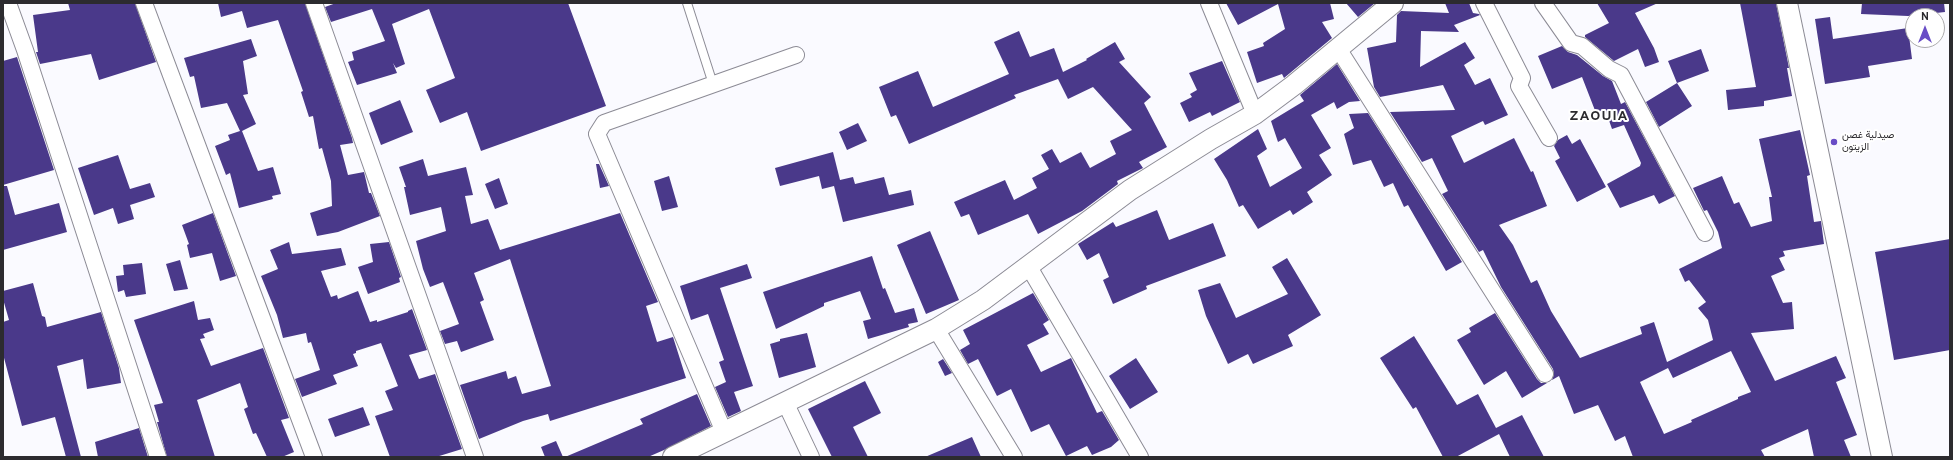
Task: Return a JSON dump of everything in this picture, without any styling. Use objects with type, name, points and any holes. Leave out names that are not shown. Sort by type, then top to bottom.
[{"type":"street","points":[[8,3],[25,50],[158,457]]},
{"type":"street","points":[[144,3],[314,457]]},
{"type":"street","points":[[314,3],[475,457]]},
{"type":"street","points":[[1209,3],[1255,114]]},
{"type":"street","points":[[673,457],[786,404],[936,329],[984,300],[1130,190],[1211,139],[1255,114],[1339,50],[1393,3]]},
{"type":"street","points":[[1484,3],[1522,78],[1519,86],[1549,138]]},
{"type":"street","points":[[1543,3],[1570,43],[1582,46],[1610,69],[1621,75],[1705,233]]},
{"type":"street","points":[[1787,3],[1882,457]]},
{"type":"street","points":[[1339,50],[1545,374]]},
{"type":"street","points":[[724,432],[597,134],[604,123],[796,55]]},
{"type":"street","points":[[1029,267],[1140,457]]},
{"type":"street","points":[[936,329],[1014,457]]},
{"type":"street","points":[[786,404],[812,457]]},
{"type":"lane","points":[[687,3],[713,84]]},
{"type":"building","points":[[68,3],[135,3],[156,62],[99,80],[91,54],[40,64],[36,52],[38,52],[33,15],[70,10]]},
{"type":"building","points":[[218,3],[305,3],[352,138],[353,143],[340,145],[348,175],[364,172],[369,193],[371,193],[380,216],[338,232],[317,236],[310,213],[332,206],[331,181],[322,148],[319,149],[313,116],[309,117],[301,92],[303,91],[278,20],[247,28],[242,11],[221,17]]},
{"type":"building","points":[[336,3],[568,3],[606,106],[481,151],[467,112],[440,123],[426,90],[455,78],[429,9],[392,24],[405,64],[396,68],[393,63],[397,73],[357,85],[348,62],[354,60],[352,52],[385,41],[372,9],[331,22],[325,7]]},
{"type":"building","points":[[1226,3],[1330,3],[1334,19],[1322,22],[1332,38],[1284,78],[1282,74],[1257,83],[1247,52],[1264,46],[1263,43],[1285,29],[1278,4],[1238,25]]},
{"type":"building","points":[[1346,3],[1375,3],[1358,17]]},
{"type":"building","points":[[1445,3],[1469,3],[1473,13],[1480,15],[1454,25],[1459,32],[1421,31],[1420,67],[1465,42],[1475,58],[1464,65],[1475,85],[1490,78],[1508,115],[1485,125],[1483,121],[1451,136],[1464,163],[1514,138],[1531,172],[1533,171],[1547,206],[1499,225],[1513,245],[1531,283],[1537,280],[1551,311],[1580,358],[1642,334],[1640,327],[1654,322],[1667,362],[1713,340],[1708,320],[1698,308],[1706,302],[1689,280],[1685,282],[1679,269],[1722,248],[1718,232],[1707,210],[1704,211],[1693,188],[1722,176],[1734,204],[1739,202],[1751,227],[1772,221],[1769,197],[1772,197],[1759,139],[1800,130],[1810,175],[1807,176],[1814,222],[1821,221],[1824,244],[1783,251],[1785,256],[1779,258],[1785,270],[1771,276],[1783,303],[1792,302],[1794,329],[1751,333],[1775,381],[1836,356],[1846,378],[1836,382],[1857,435],[1844,440],[1851,457],[1814,457],[1808,429],[1761,450],[1765,457],[1633,457],[1625,436],[1615,441],[1598,405],[1574,414],[1559,376],[1552,380],[1554,374],[1553,369],[1501,287],[1483,250],[1479,252],[1442,194],[1448,191],[1432,158],[1422,162],[1390,112],[1455,110],[1443,85],[1380,97],[1374,87],[1367,48],[1396,42],[1397,15],[1401,11],[1449,13]],"holes":[[[1731,351],[1751,392],[1691,420],[1692,422],[1664,434],[1640,382],[1668,368],[1673,378]]]},
{"type":"building","points":[[1597,3],[1658,3],[1635,13],[1654,48],[1659,62],[1645,67],[1638,49],[1614,61],[1585,37],[1585,35],[1609,23]]},
{"type":"building","points":[[1740,3],[1776,3],[1789,68],[1787,68],[1792,96],[1764,101],[1764,106],[1728,110],[1726,90],[1756,87]]},
{"type":"building","points":[[1862,3],[1944,3],[1945,8],[1905,8],[1905,16],[1861,14]]},
{"type":"building","points":[[1830,17],[1833,39],[1905,28],[1905,48],[1911,48],[1912,59],[1868,66],[1870,77],[1825,84],[1815,19]]},
{"type":"building","points":[[1019,31],[1030,57],[1054,48],[1063,72],[1087,60],[1086,59],[1115,42],[1125,59],[1119,62],[1151,97],[1144,103],[1167,147],[1139,162],[1143,168],[1117,181],[1118,184],[1082,211],[1038,234],[1028,214],[978,235],[969,214],[961,217],[954,202],[1005,180],[1014,200],[1037,188],[1032,178],[1049,169],[1041,155],[1052,149],[1060,163],[1081,152],[1090,168],[1116,154],[1110,141],[1132,130],[1093,87],[1068,99],[1058,79],[1014,95],[1016,98],[909,144],[896,115],[891,117],[879,87],[918,71],[933,107],[1009,74],[994,42]]},
{"type":"building","points":[[251,39],[257,56],[243,61],[248,94],[243,95],[256,124],[242,131],[258,171],[273,167],[281,194],[272,196],[273,199],[239,208],[230,173],[226,175],[215,146],[230,140],[228,135],[240,131],[227,103],[201,108],[194,76],[190,77],[184,58]]},
{"type":"building","points":[[1562,46],[1568,52],[1577,55],[1603,76],[1612,81],[1621,104],[1625,102],[1675,196],[1659,204],[1654,195],[1620,208],[1607,184],[1640,166],[1641,163],[1624,125],[1612,129],[1605,109],[1596,113],[1582,77],[1552,89],[1538,56]]},
{"type":"building","points":[[1701,49],[1709,71],[1677,83],[1668,61]]},
{"type":"building","points":[[17,57],[54,170],[3,185],[3,61]]},
{"type":"building","points":[[1222,61],[1240,102],[1212,116],[1210,112],[1189,122],[1180,103],[1192,97],[1190,94],[1197,90],[1189,73]]},
{"type":"building","points":[[1337,64],[1360,101],[1349,102],[1337,109],[1334,102],[1311,115],[1331,148],[1319,155],[1332,175],[1307,192],[1313,202],[1293,215],[1290,210],[1258,229],[1243,205],[1239,207],[1227,180],[1214,159],[1258,129],[1267,149],[1257,156],[1270,187],[1302,168],[1285,138],[1278,142],[1271,121],[1304,101],[1300,95]]},
{"type":"building","points":[[1677,83],[1692,106],[1659,127],[1646,102]]},
{"type":"building","points":[[400,100],[413,132],[381,145],[369,113]]},
{"type":"building","points":[[1368,113],[1462,262],[1446,271],[1408,205],[1404,207],[1393,183],[1384,187],[1371,160],[1353,165],[1344,134],[1354,128],[1349,114]]},
{"type":"building","points":[[858,123],[867,141],[847,150],[839,132]]},
{"type":"building","points":[[1567,135],[1572,144],[1580,139],[1606,187],[1577,202],[1555,161],[1560,158],[1554,146],[1558,140]]},
{"type":"building","points":[[833,152],[840,180],[853,177],[855,184],[884,177],[889,195],[911,190],[914,205],[843,222],[834,186],[822,189],[819,176],[780,186],[775,168]]},
{"type":"building","points":[[118,155],[130,189],[150,183],[155,197],[130,205],[134,219],[118,224],[113,208],[94,215],[78,168]]},
{"type":"building","points":[[423,159],[428,176],[466,167],[473,195],[465,196],[471,224],[488,219],[500,250],[620,213],[658,302],[646,306],[657,342],[673,337],[686,378],[550,421],[548,414],[523,421],[479,439],[460,385],[506,371],[508,379],[516,376],[522,394],[551,386],[510,259],[474,273],[484,300],[480,302],[494,340],[461,352],[457,341],[445,344],[440,331],[459,324],[443,282],[430,287],[423,269],[416,241],[446,231],[441,207],[410,215],[404,187],[406,187],[399,167]]},
{"type":"building","points":[[596,164],[599,164],[609,186],[600,188]]},
{"type":"building","points":[[669,176],[678,207],[662,211],[654,181]]},
{"type":"building","points":[[499,178],[508,204],[495,209],[485,184]]},
{"type":"building","points":[[3,186],[7,186],[15,215],[59,203],[67,232],[3,250]]},
{"type":"building","points":[[1157,210],[1169,240],[1213,223],[1226,256],[1146,286],[1147,289],[1113,304],[1103,280],[1109,277],[1099,253],[1087,260],[1078,244],[1113,222],[1116,227]]},
{"type":"building","points":[[213,213],[236,276],[220,281],[212,253],[190,258],[187,245],[189,244],[182,225]]},
{"type":"building","points":[[930,231],[959,300],[926,314],[897,245]]},
{"type":"building","points":[[1950,239],[1950,350],[1894,360],[1875,252]]},
{"type":"building","points":[[289,242],[292,254],[341,248],[346,265],[321,271],[331,297],[337,295],[338,299],[358,291],[370,322],[377,320],[377,322],[408,312],[412,309],[427,350],[409,355],[419,379],[435,374],[462,449],[436,457],[390,457],[375,416],[393,410],[385,391],[398,386],[381,343],[356,351],[356,353],[353,354],[358,366],[333,375],[337,384],[302,397],[295,379],[320,370],[311,342],[308,343],[306,333],[283,338],[277,315],[261,276],[278,269],[270,250]]},
{"type":"building","points":[[389,242],[401,277],[399,278],[400,282],[368,294],[358,267],[373,262],[370,244]]},
{"type":"building","points":[[872,256],[883,289],[885,288],[895,313],[914,308],[918,322],[908,324],[909,327],[868,339],[863,321],[871,319],[860,291],[824,303],[824,306],[776,329],[763,292]]},
{"type":"building","points":[[1287,258],[1321,315],[1288,335],[1293,346],[1253,364],[1248,354],[1228,364],[1206,316],[1198,290],[1220,283],[1236,318],[1288,294],[1272,267]]},
{"type":"building","points":[[180,260],[188,289],[174,291],[166,264]]},
{"type":"building","points":[[142,263],[146,294],[126,297],[124,290],[118,292],[116,276],[124,275],[123,265]]},
{"type":"building","points":[[747,264],[752,278],[720,288],[753,386],[734,392],[741,411],[728,417],[715,387],[726,382],[719,362],[724,360],[708,314],[691,320],[680,286]]},
{"type":"building","points":[[33,283],[42,316],[45,317],[47,327],[101,312],[119,368],[121,383],[87,389],[83,359],[57,366],[81,457],[66,457],[55,417],[22,426],[3,354],[3,322],[9,320],[3,299],[3,291]]},
{"type":"building","points":[[1033,293],[1049,320],[1043,324],[1049,334],[1027,345],[1041,372],[1071,358],[1097,413],[1102,411],[1119,440],[1111,447],[1092,455],[1087,446],[1066,456],[1049,424],[1031,432],[1011,389],[997,396],[978,359],[968,364],[960,350],[970,344],[963,330]]},
{"type":"building","points":[[194,301],[198,320],[210,318],[214,330],[203,334],[205,338],[200,339],[211,366],[263,348],[289,418],[281,420],[294,452],[282,457],[267,457],[256,433],[253,434],[244,409],[248,407],[240,383],[197,400],[215,457],[167,457],[157,422],[159,422],[154,405],[163,403],[134,320]]},
{"type":"building","points":[[1495,313],[1537,379],[1541,383],[1547,383],[1522,398],[1506,371],[1484,385],[1457,340],[1471,332],[1469,328]]},
{"type":"building","points":[[807,333],[816,367],[779,378],[770,344],[780,341],[780,339]]},
{"type":"building","points":[[1414,336],[1457,405],[1478,394],[1496,428],[1522,415],[1544,457],[1510,457],[1499,434],[1456,457],[1443,457],[1416,407],[1413,409],[1380,358]]},
{"type":"building","points":[[1136,358],[1158,392],[1130,409],[1109,376]]},
{"type":"building","points":[[943,359],[952,373],[945,376],[938,362]]},
{"type":"building","points":[[865,381],[881,413],[853,427],[868,457],[832,457],[808,409]]},
{"type":"building","points":[[697,394],[711,426],[664,450],[648,457],[565,457],[643,424],[640,419]]},
{"type":"building","points":[[363,407],[370,425],[335,437],[328,419]]},
{"type":"building","points":[[139,428],[148,457],[98,457],[95,442]]},
{"type":"building","points":[[972,437],[981,457],[925,457]]},
{"type":"building","points":[[556,441],[563,457],[545,457],[541,447]]},
{"type":"place","name":"صيدلية غصن الزيتون","points":[[1834,142]]},
{"type":"district","name":"ZAOUIA","points":[[1599,117]]}]
